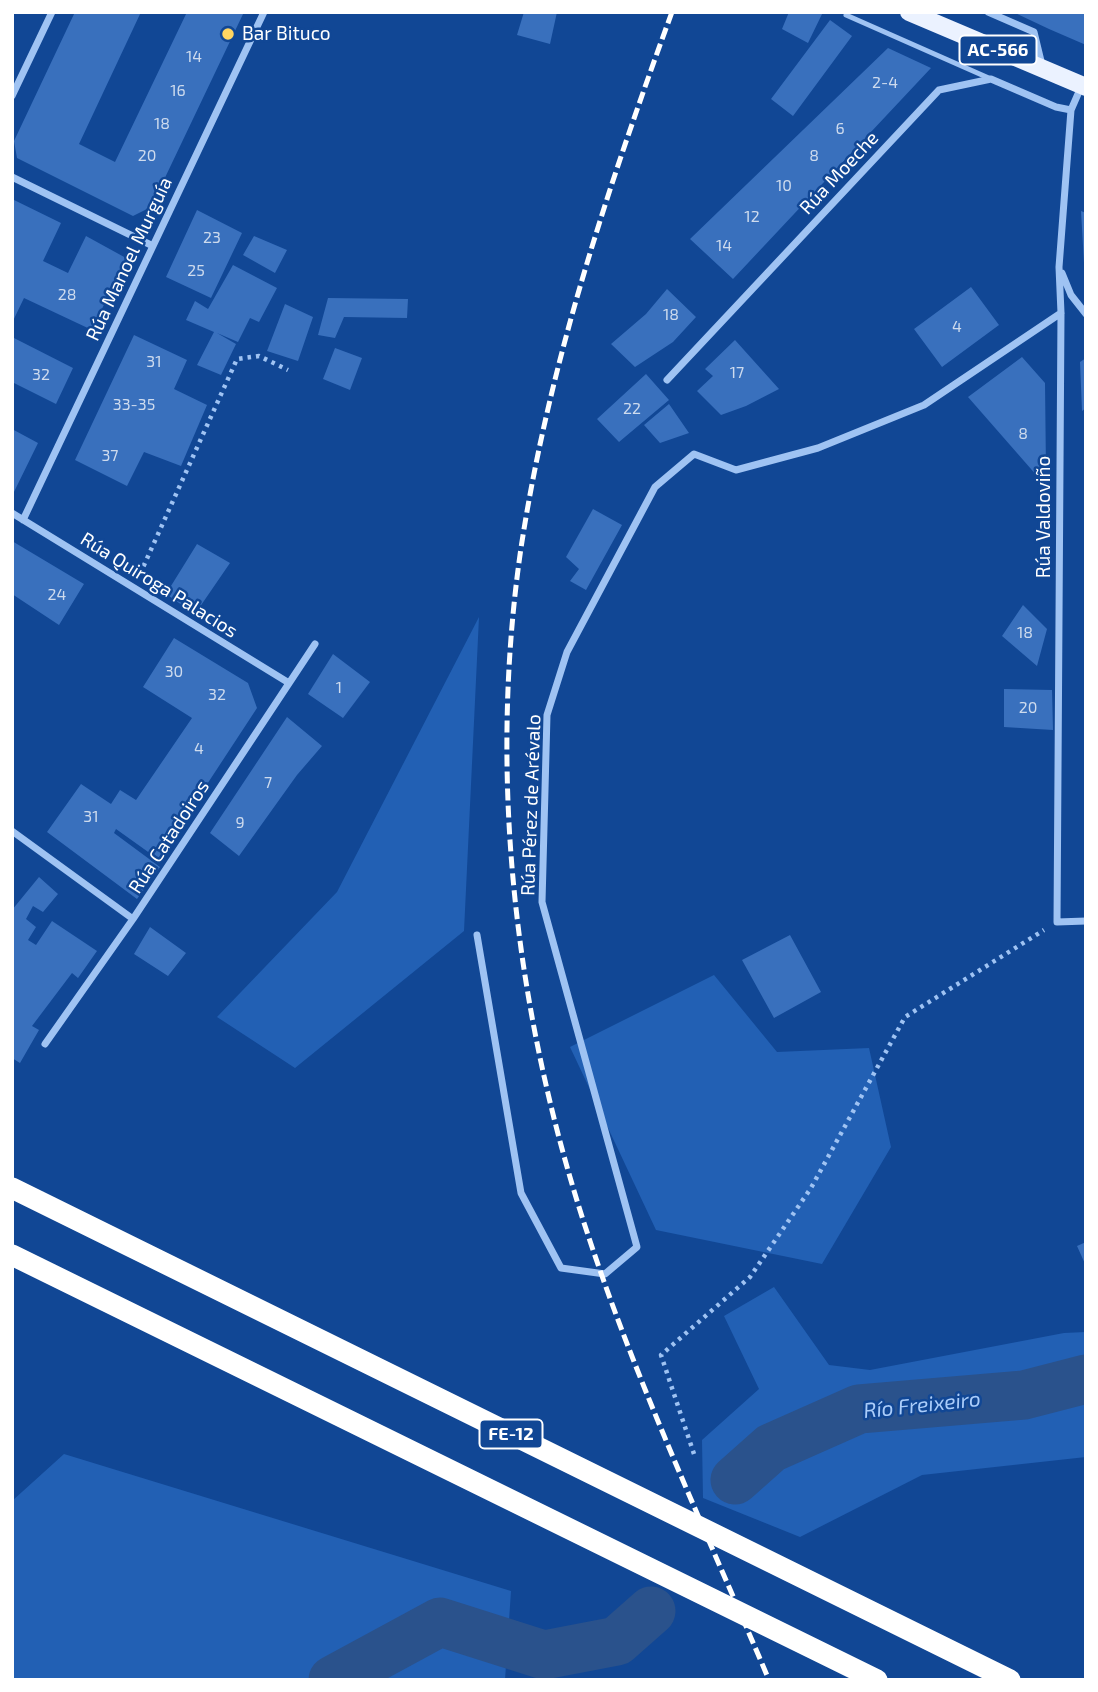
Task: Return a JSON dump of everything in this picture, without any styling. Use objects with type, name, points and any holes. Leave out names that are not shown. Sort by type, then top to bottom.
[{"type":"highway","name":"FE-12","points":[[12,1188],[1010,1680]]},
{"type":"highway","points":[[12,1255],[877,1680]]},
{"type":"main road","name":"AC-566","points":[[909,12],[1084,86]]},
{"type":"street","points":[[12,96],[52,12]]},
{"type":"street","name":"Rúa Manoel Murguía","points":[[23,520],[264,12]]},
{"type":"street","points":[[988,12],[1034,32],[1043,69]]},
{"type":"street","points":[[991,79],[1056,107],[1071,110]]},
{"type":"street","name":"Rúa Moeche","points":[[667,380],[939,90],[991,79]]},
{"type":"street","name":"Rúa Valdoviño","points":[[1057,922],[1061,313],[1059,267],[1071,110],[1084,86]]},
{"type":"street","points":[[12,177],[153,246]]},
{"type":"street","points":[[1059,267],[1071,295],[1086,314]]},
{"type":"street","name":"Rúa Pérez de Arévalo","points":[[477,935],[522,1193],[561,1268],[605,1275],[637,1247],[542,902],[547,715],[567,652],[655,488],[694,454],[736,470],[818,448],[924,405],[1061,313]]},
{"type":"street","name":"Rúa Quiroga Palacios","points":[[12,513],[289,683]]},
{"type":"street","name":"Rúa Catadoiros","points":[[45,1044],[133,919],[315,644]]},
{"type":"street","points":[[12,831],[133,919]]},
{"type":"street","points":[[1057,922],[1086,921]]},
{"type":"lane","points":[[846,15],[991,79]]},
{"type":"path","points":[[134,587],[237,359],[259,356],[288,370]]},
{"type":"path","points":[[694,1454],[661,1355],[750,1277],[811,1188],[905,1017],[1057,922]]},
{"type":"shaded area","points":[[479,617],[464,931],[295,1068],[217,1017],[337,892]]},
{"type":"shaded area","points":[[714,975],[777,1052],[869,1048],[891,1147],[822,1264],[656,1230],[570,1047]]},
{"type":"shaded area","points":[[774,1287],[829,1365],[870,1370],[1064,1333],[1086,1332],[1086,1457],[922,1475],[800,1537],[703,1498],[702,1440],[759,1389],[724,1316]]},
{"type":"shaded area","points":[[64,1454],[511,1591],[505,1680],[12,1680],[12,1501]]},
{"type":"building","points":[[75,12],[141,12],[79,144],[115,162],[187,12],[244,12],[151,207],[133,216],[17,158],[14,141]]},
{"type":"building","points":[[524,12],[557,12],[550,44],[517,35]]},
{"type":"building","points":[[789,12],[823,12],[808,43],[782,29]]},
{"type":"building","points":[[1013,12],[1086,12],[1086,45],[1049,29]]},
{"type":"building","points":[[830,20],[852,36],[793,116],[771,99]]},
{"type":"building","points":[[888,48],[931,68],[733,279],[690,239]]},
{"type":"building","points":[[12,199],[61,223],[43,261],[68,273],[86,236],[126,258],[92,330],[24,298],[12,323]]},
{"type":"building","points":[[197,210],[242,233],[211,298],[166,277]]},
{"type":"building","points":[[1081,211],[1086,213],[1086,263],[1084,263]]},
{"type":"building","points":[[254,236],[287,250],[275,273],[243,255]]},
{"type":"building","points":[[233,265],[277,288],[259,322],[250,318],[238,342],[217,333],[236,344],[221,375],[197,365],[214,332],[186,320],[195,301],[208,309]]},
{"type":"building","points":[[971,287],[999,325],[942,367],[914,329]]},
{"type":"building","points":[[667,289],[696,317],[673,342],[635,367],[611,344],[646,314]]},
{"type":"building","points":[[328,298],[408,299],[407,318],[344,317],[335,338],[318,335]]},
{"type":"building","points":[[285,304],[313,317],[298,361],[267,351]]},
{"type":"building","points":[[134,335],[187,360],[174,389],[207,405],[181,466],[144,452],[127,486],[75,460]]},
{"type":"building","points":[[12,337],[73,368],[56,404],[12,382]]},
{"type":"building","points":[[735,340],[779,389],[721,415],[697,391],[713,376],[705,369]]},
{"type":"building","points":[[335,348],[362,358],[350,390],[323,379]]},
{"type":"building","points":[[1022,357],[1045,383],[1046,471],[1038,477],[968,397]]},
{"type":"building","points":[[1086,358],[1086,408],[1082,411],[1080,362]]},
{"type":"building","points":[[646,374],[669,400],[619,442],[597,419]]},
{"type":"building","points":[[669,404],[689,433],[660,443],[644,425]]},
{"type":"building","points":[[12,429],[38,443],[12,496]]},
{"type":"building","points":[[593,509],[622,525],[586,590],[570,581],[579,569],[566,557]]},
{"type":"building","points":[[12,541],[84,584],[59,625],[12,594]]},
{"type":"building","points":[[197,544],[230,563],[195,614],[166,594]]},
{"type":"building","points":[[1023,605],[1047,629],[1037,666],[1002,636]]},
{"type":"building","points":[[174,638],[248,683],[257,708],[158,859],[116,829],[114,833],[160,867],[137,899],[47,832],[81,784],[111,804],[120,790],[136,800],[192,718],[143,687]]},
{"type":"building","points":[[333,654],[370,682],[343,718],[308,694]]},
{"type":"building","points":[[1004,689],[1052,690],[1053,730],[1004,727]]},
{"type":"building","points":[[287,717],[322,746],[297,775],[239,856],[210,833]]},
{"type":"building","points":[[39,877],[58,894],[43,912],[33,906],[26,919],[36,927],[28,940],[36,945],[52,921],[97,951],[78,978],[72,973],[32,1026],[39,1030],[20,1063],[12,1058],[12,910]]},
{"type":"building","points":[[150,927],[186,953],[168,976],[134,954]]},
{"type":"building","points":[[790,935],[821,992],[774,1018],[742,960]]},
{"type":"building","points":[[1086,1242],[1086,1266],[1077,1246]]},
{"type":"waterway","name":"Río Freixeiro","points":[[735,1480],[771,1448],[859,1409],[1024,1395],[1086,1379]]},
{"type":"waterway","name":"Río Freixeiro","points":[[333,1680],[440,1622],[544,1655],[617,1641],[651,1611]]},
{"type":"railway","points":[[672,12],[625,144],[583,277],[547,411],[533,479],[521,548],[511,636],[507,724],[508,812],[515,900],[527,988],[565,1160],[591,1244],[631,1355],[769,1680]]},
{"type":"place","name":"Bar Bituco","points":[[228,34]]}]
